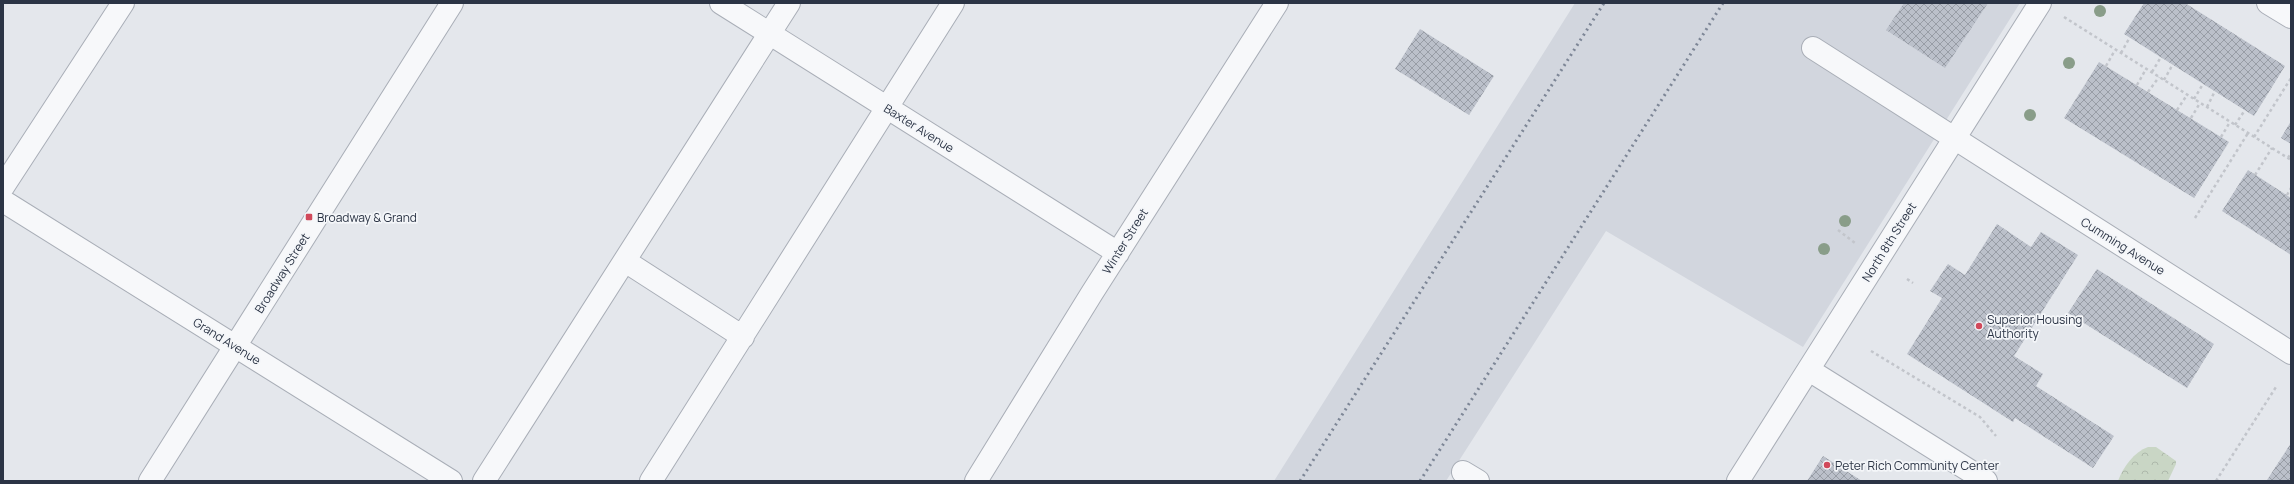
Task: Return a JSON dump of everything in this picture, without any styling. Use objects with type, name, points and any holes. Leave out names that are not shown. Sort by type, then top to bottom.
[{"type":"street","points":[[3,187],[123,3]]},
{"type":"street","name":"Broadway Street","points":[[150,481],[452,3]]},
{"type":"street","name":"Baxter Avenue","points":[[721,3],[1118,253]]},
{"type":"street","points":[[484,481],[789,3]]},
{"type":"street","points":[[651,481],[954,3]]},
{"type":"street","name":"Winter Street","points":[[976,481],[1118,253],[1277,3]]},
{"type":"street","name":"North 8th Street","points":[[1738,481],[2040,3]]},
{"type":"street","points":[[2268,3],[2291,17]]},
{"type":"street","name":"Cumming Avenue","points":[[1813,48],[2291,353]]},
{"type":"street","name":"Grand Avenue","points":[[3,201],[451,481]]},
{"type":"street","points":[[625,261],[743,337]]},
{"type":"street","points":[[1809,370],[1986,481]]},
{"type":"path","points":[[2059,14],[2291,160]]},
{"type":"path","points":[[2121,53],[2130,37]]},
{"type":"path","points":[[2106,66],[2115,50]]},
{"type":"path","points":[[2152,72],[2161,57]]},
{"type":"path","points":[[2164,80],[2173,64]]},
{"type":"path","points":[[2137,85],[2146,69]]},
{"type":"path","points":[[2148,92],[2159,77]]},
{"type":"path","points":[[2254,137],[2291,78]]},
{"type":"path","points":[[2194,99],[2203,84]]},
{"type":"path","points":[[2206,107],[2215,91]]},
{"type":"path","points":[[2177,110],[2188,95]]},
{"type":"path","points":[[2191,118],[2200,103]]},
{"type":"path","points":[[2235,125],[2245,110]]},
{"type":"path","points":[[2221,137],[2230,122]]},
{"type":"path","points":[[2195,218],[2248,133]]},
{"type":"path","points":[[2255,175],[2272,148]]},
{"type":"path","points":[[2288,158],[2291,153]]},
{"type":"path","points":[[2287,195],[2291,188]]},
{"type":"path","points":[[1838,230],[1858,245]]},
{"type":"path","points":[[1907,279],[1913,283]]},
{"type":"path","points":[[1871,351],[1980,417],[1996,436]]},
{"type":"path","points":[[2216,481],[2276,387]]},
{"type":"shaded area","points":[[1575,3],[2020,3],[1803,347],[1606,231],[1446,481],[1274,481]]},
{"type":"green space","points":[[2148,447],[2156,447],[2176,461],[2168,481],[2118,481],[2123,470],[2134,456],[2138,452]]},
{"type":"building","points":[[1904,3],[1988,3],[1945,68],[1886,30]]},
{"type":"building","points":[[2144,3],[2185,3],[2285,66],[2254,116],[2124,34]]},
{"type":"building","points":[[1420,29],[1494,76],[1469,115],[1395,69]]},
{"type":"building","points":[[2099,62],[2229,142],[2194,198],[2064,118]]},
{"type":"building","points":[[2291,121],[2291,144],[2281,138]]},
{"type":"building","points":[[2248,170],[2291,198],[2291,255],[2222,211]]},
{"type":"building","name":"Superior Housing Authority","points":[[1997,224],[2031,247],[2041,232],[2078,255],[2014,356],[2043,374],[2036,386],[2114,436],[2093,468],[2015,418],[2013,422],[1907,354],[1942,298],[1930,291],[1948,264],[1965,275]]},
{"type":"building","points":[[2097,269],[2214,344],[2187,388],[2068,313]]},
{"type":"building","points":[[2291,443],[2291,481],[2268,481],[2267,480]]},
{"type":"building","name":"Peter Rich Community Center","points":[[1823,456],[1851,474],[1862,481],[1807,481]]},
{"type":"railway","points":[[1300,481],[1604,3]]},
{"type":"railway","points":[[1420,481],[1723,3]]},
{"type":"place","name":"Broadway & Grand","points":[[309,217]]},
{"type":"place","name":"Superior Housing Authority","points":[[1979,326]]},
{"type":"place","name":"Peter Rich Community Center","points":[[1827,465]]}]
